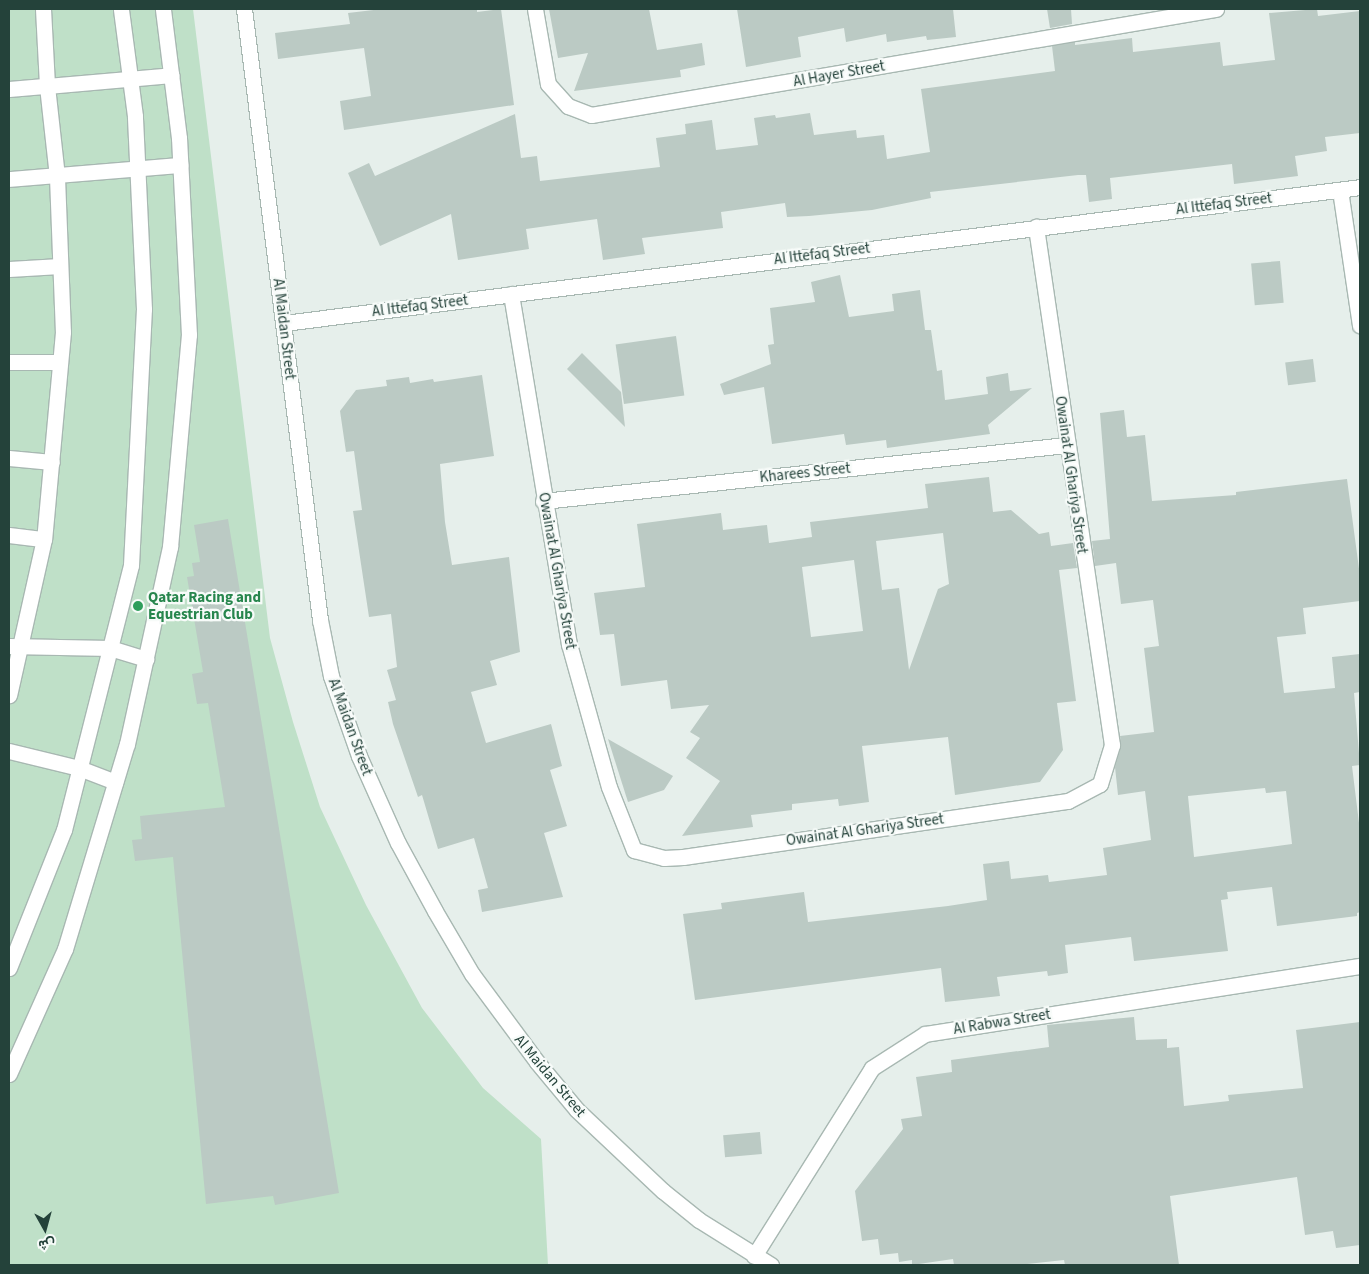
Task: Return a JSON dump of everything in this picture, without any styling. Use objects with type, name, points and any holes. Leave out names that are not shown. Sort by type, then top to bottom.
[{"type":"street","points":[[9,695],[15,647],[44,540],[63,332],[56,177],[47,86],[43,9]]},
{"type":"street","points":[[9,968],[64,830],[131,565],[144,309],[138,167],[121,9]]},
{"type":"street","points":[[9,1074],[65,949],[116,782],[146,659],[170,547],[188,335],[180,165],[172,75],[163,9]]},
{"type":"street","name":"Al Maidan Street","points":[[244,9],[320,620],[331,676],[348,729],[398,843],[472,974],[506,1024],[577,1110],[664,1191],[699,1220],[771,1265]]},
{"type":"street","name":"Al Hayer Street","points":[[535,9],[548,84],[568,106],[591,114],[1216,9]]},
{"type":"street","points":[[9,89],[172,75]]},
{"type":"street","points":[[9,179],[56,177],[138,167],[180,165]]},
{"type":"street","name":"Al Ittefaq Street","points":[[284,323],[1036,227],[1360,188]]},
{"type":"street","points":[[1340,190],[1360,326]]},
{"type":"street","name":"Owainat Al Ghariya Street","points":[[511,294],[569,644],[609,787],[634,850],[664,858],[683,857],[1068,801],[1100,784],[1112,745],[1066,445],[1036,227]]},
{"type":"street","points":[[9,269],[60,266]]},
{"type":"street","points":[[9,362],[60,362]]},
{"type":"street","name":"Kharees Street","points":[[544,500],[1066,445]]},
{"type":"street","points":[[9,458],[52,462]]},
{"type":"street","points":[[9,535],[44,540]]},
{"type":"street","points":[[15,647],[110,648],[146,659]]},
{"type":"street","points":[[9,750],[79,768],[116,782]]},
{"type":"street","name":"Al Rabwa Street","points":[[754,1256],[872,1068],[925,1034],[1360,966]]},
{"type":"green space","name":"Qatar Racing and Equestrian Club","points":[[9,9],[193,9],[270,638],[293,722],[320,807],[366,905],[422,1008],[483,1088],[541,1139],[548,1265],[9,1265]]},
{"type":"building","points":[[382,9],[477,9],[477,12],[501,9],[514,105],[344,130],[340,101],[371,96],[364,48],[278,59],[275,33],[350,24],[348,13]]},
{"type":"building","points":[[549,9],[649,9],[657,50],[702,43],[705,65],[680,70],[681,77],[574,91],[588,53],[558,58]]},
{"type":"building","points":[[737,9],[953,9],[956,37],[927,40],[926,36],[887,42],[886,34],[846,42],[844,28],[798,37],[801,57],[746,67]]},
{"type":"building","points":[[1047,9],[1071,9],[1072,24],[1050,28]]},
{"type":"building","points":[[1317,9],[1318,16],[1360,11],[1360,133],[1325,137],[1327,151],[1295,156],[1298,176],[1234,184],[1232,164],[1110,178],[1112,199],[1089,202],[1086,175],[1078,175],[930,192],[931,198],[872,210],[787,217],[785,203],[721,212],[723,228],[642,238],[645,254],[603,260],[597,219],[526,229],[529,249],[458,260],[451,214],[380,246],[348,173],[369,163],[375,176],[515,114],[521,158],[537,156],[540,181],[660,167],[656,138],[686,134],[685,124],[712,120],[716,150],[758,145],[754,118],[775,115],[776,118],[810,113],[814,135],[856,130],[857,138],[884,135],[887,159],[930,152],[921,89],[1055,71],[1052,46],[1075,42],[1075,45],[1132,38],[1133,52],[1220,42],[1223,66],[1275,60],[1269,13]]},
{"type":"building","points":[[1280,261],[1284,303],[1255,305],[1251,264]]},
{"type":"building","points":[[840,275],[849,317],[894,311],[892,294],[920,290],[925,330],[931,330],[937,371],[942,370],[945,400],[988,394],[986,377],[1008,373],[1010,391],[1032,388],[988,425],[990,434],[887,448],[886,440],[846,445],[844,434],[772,444],[764,387],[724,395],[720,384],[771,364],[768,345],[774,344],[770,308],[815,302],[811,282]]},
{"type":"building","points":[[676,336],[684,395],[624,404],[616,344]]},
{"type":"building","points":[[582,353],[621,392],[625,427],[567,369]]},
{"type":"building","points":[[1313,359],[1316,382],[1288,385],[1285,362]]},
{"type":"building","points":[[482,375],[494,456],[440,464],[445,522],[452,565],[509,557],[520,652],[490,661],[497,685],[471,692],[486,743],[551,724],[562,766],[550,770],[567,826],[544,833],[563,897],[482,912],[478,890],[488,888],[474,838],[438,849],[422,795],[418,797],[393,724],[388,702],[396,700],[387,670],[397,667],[391,614],[369,617],[353,511],[362,510],[354,451],[346,452],[340,411],[356,390],[387,386],[386,380],[409,377],[410,383],[433,379],[434,382]]},
{"type":"building","points":[[1124,410],[1127,437],[1145,435],[1152,501],[1236,495],[1236,492],[1347,479],[1360,576],[1360,601],[1303,608],[1306,634],[1277,637],[1284,693],[1335,688],[1332,657],[1360,654],[1360,692],[1354,693],[1360,765],[1352,766],[1360,831],[1360,912],[1357,913],[1357,916],[1277,926],[1272,887],[1227,892],[1228,899],[1221,900],[1228,951],[1134,961],[1131,937],[1065,945],[1068,973],[1048,976],[1047,971],[997,977],[1000,996],[945,1002],[941,968],[695,1000],[683,914],[722,909],[721,903],[804,892],[808,922],[987,900],[983,864],[1009,861],[1011,879],[1048,875],[1049,882],[1107,875],[1103,848],[1151,840],[1145,791],[1118,795],[1115,767],[1121,747],[1120,736],[1154,732],[1144,648],[1159,646],[1153,600],[1121,604],[1116,563],[1095,566],[1092,541],[1110,539],[1100,413]],"holes":[[[1265,788],[1266,793],[1286,791],[1292,844],[1194,857],[1188,796]]]},
{"type":"building","points":[[989,477],[993,512],[1011,510],[1039,534],[1049,532],[1051,546],[1073,543],[1077,568],[1059,570],[1076,701],[1057,703],[1063,750],[1040,782],[955,795],[948,737],[862,746],[869,802],[839,806],[838,799],[792,804],[792,810],[751,815],[753,827],[682,836],[720,781],[686,758],[700,738],[690,732],[709,705],[671,709],[667,680],[621,686],[614,634],[600,635],[594,593],[645,587],[637,524],[721,513],[723,530],[767,525],[769,543],[812,537],[810,522],[928,508],[925,484]],"holes":[[[943,533],[949,584],[938,589],[909,670],[899,588],[882,590],[876,541]],[[854,560],[863,631],[811,637],[802,567]]]},
{"type":"building","points":[[228,519],[339,1193],[275,1205],[273,1196],[206,1204],[173,857],[135,861],[132,840],[142,839],[140,816],[225,807],[208,703],[197,704],[192,674],[203,672],[187,577],[194,576],[192,563],[200,562],[194,525]]},
{"type":"building","points":[[608,739],[673,776],[664,790],[628,802]]},
{"type":"building","points":[[1134,1017],[1136,1040],[1167,1039],[1167,1048],[1179,1047],[1184,1106],[1229,1101],[1228,1095],[1303,1088],[1296,1030],[1360,1022],[1360,1245],[1336,1248],[1333,1231],[1305,1235],[1297,1177],[1170,1196],[1179,1265],[1065,1265],[1064,1260],[1018,1265],[954,1265],[953,1259],[912,1265],[912,1260],[899,1262],[898,1253],[880,1255],[878,1239],[862,1241],[855,1191],[903,1129],[901,1119],[922,1116],[916,1077],[952,1072],[951,1060],[1049,1047],[1047,1025]]},
{"type":"building","points":[[760,1132],[762,1154],[725,1157],[723,1135]]},
{"type":"place","name":"Qatar Racing and Equestrian Club","points":[[138,606]]}]
